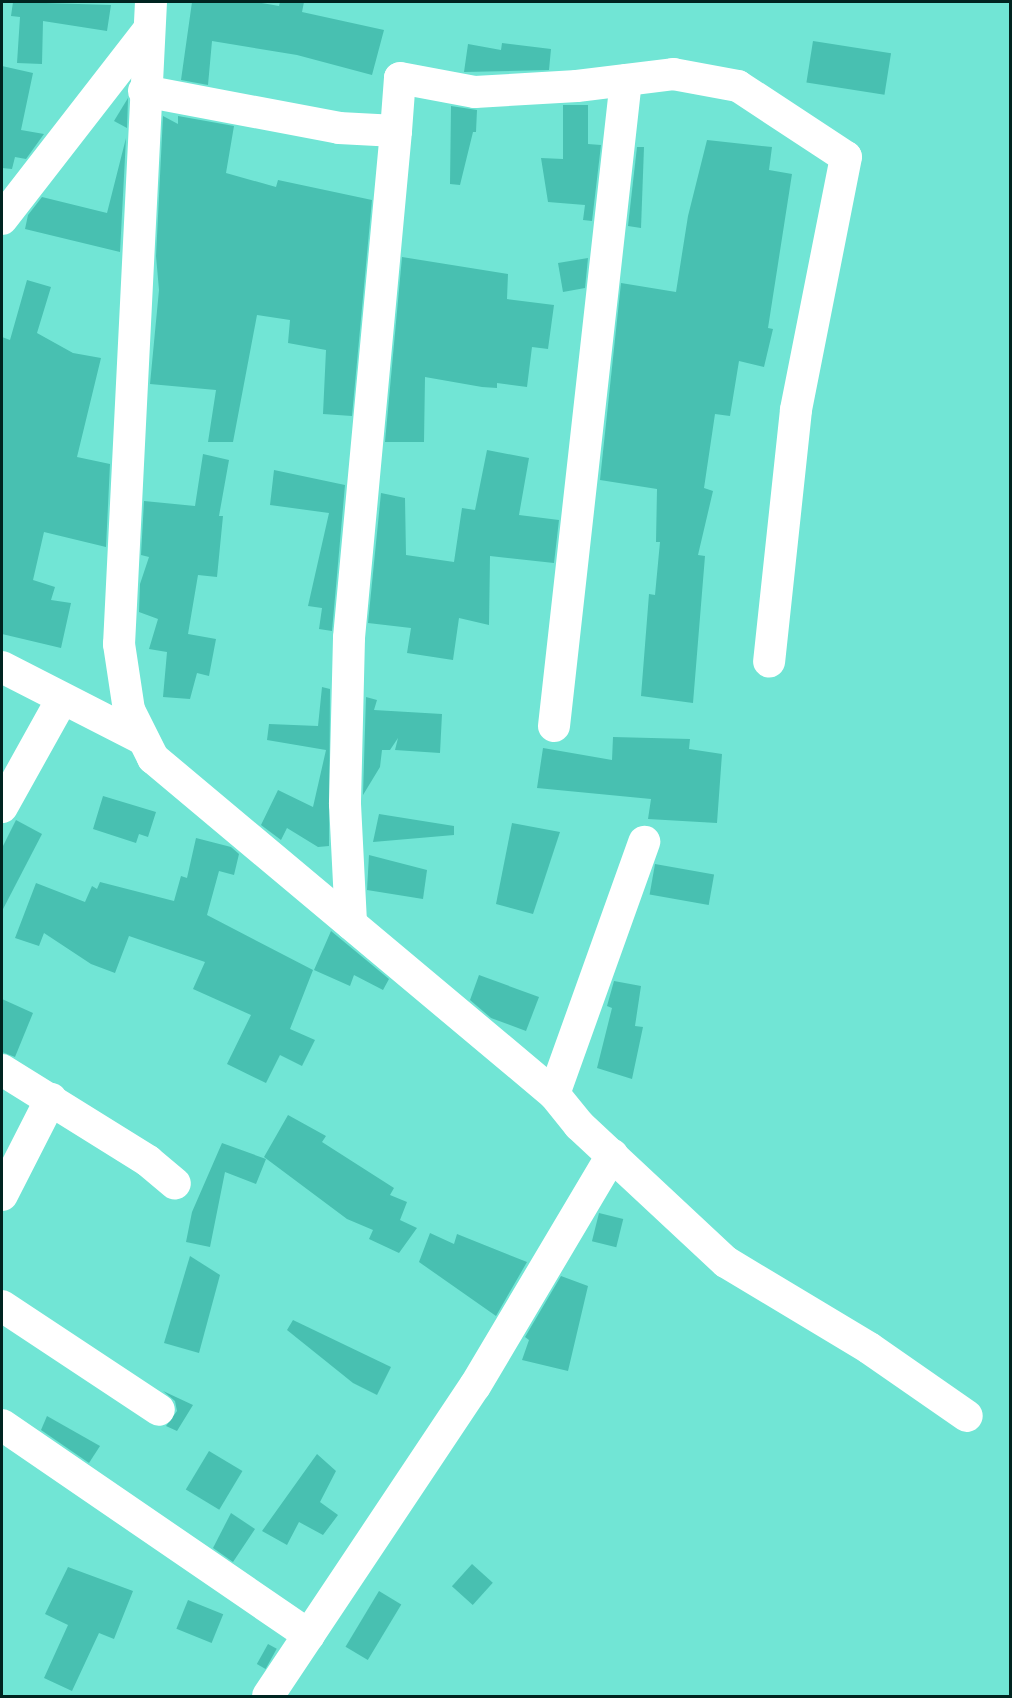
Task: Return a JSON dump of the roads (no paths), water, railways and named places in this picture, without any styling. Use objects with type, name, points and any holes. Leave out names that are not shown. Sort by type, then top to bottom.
[{"type":"street","points":[[149,17],[119,644],[129,710],[153,758],[554,1094],[579,1125],[726,1262],[870,1348],[967,1416]]},
{"type":"street","points":[[2,219],[149,17]]},
{"type":"street","points":[[351,924],[345,804],[349,638],[400,78],[475,92],[673,74],[738,86],[846,156],[796,410],[769,662]]},
{"type":"street","points":[[554,726],[626,80]]},
{"type":"street","points":[[144,91],[339,128],[396,131]]},
{"type":"street","points":[[2,667],[144,739]]},
{"type":"street","points":[[2,807],[62,699]]},
{"type":"street","points":[[554,1094],[644,842]]},
{"type":"street","points":[[2,1070],[148,1161],[175,1184]]},
{"type":"street","points":[[2,1195],[51,1099]]},
{"type":"street","points":[[268,1696],[475,1386],[612,1155]]},
{"type":"street","points":[[2,1306],[159,1410]]},
{"type":"street","points":[[2,1425],[309,1635]]}]
